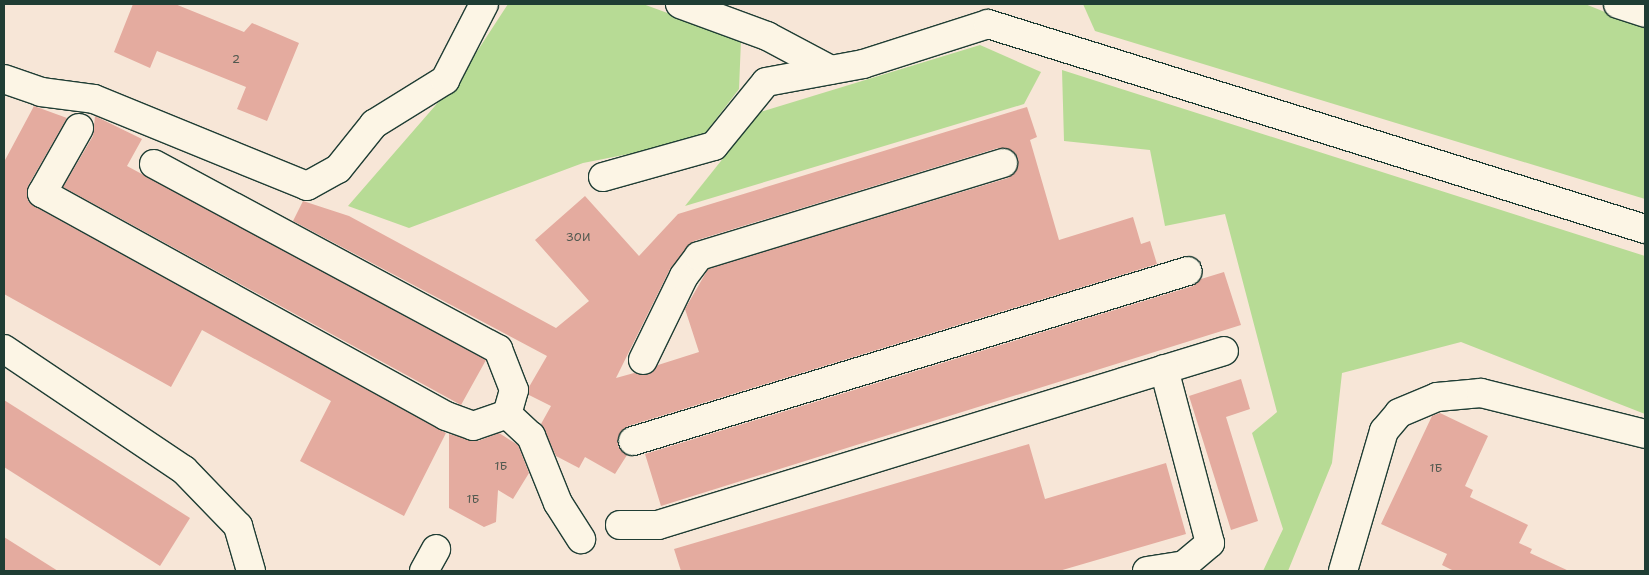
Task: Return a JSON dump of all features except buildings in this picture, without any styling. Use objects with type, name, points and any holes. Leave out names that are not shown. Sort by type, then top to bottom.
[{"type":"street","points":[[4,79],[41,92],[94,99],[307,186],[338,169],[374,124],[445,80],[484,4]]},
{"type":"street","points":[[680,4],[767,36],[831,70]]},
{"type":"street","points":[[1618,4],[1645,13]]},
{"type":"street","points":[[603,177],[714,146],[766,82],[863,64],[986,14],[1645,230]]},
{"type":"street","points":[[79,128],[42,193],[446,416],[473,426],[507,414]]},
{"type":"street","points":[[643,360],[684,276],[699,256],[1003,163]]},
{"type":"street","points":[[154,164],[498,349],[514,390],[507,414]]},
{"type":"street","points":[[633,440],[1188,271]]},
{"type":"street","points":[[4,350],[184,470],[238,526],[251,571]]},
{"type":"street","points":[[620,525],[658,526],[1224,351]]},
{"type":"street","points":[[1147,571],[1184,565],[1210,543],[1164,370]]},
{"type":"street","points":[[1353,568],[1384,431],[1399,413],[1436,397],[1481,394],[1645,434]]},
{"type":"street","points":[[507,414],[531,436],[558,504],[581,539]]},
{"type":"green space","points":[[508,4],[643,4],[741,40],[739,89],[700,140],[583,163],[409,228],[348,206],[461,76]]},
{"type":"green space","points":[[1083,4],[1585,4],[1645,28],[1645,199],[1095,31]]},
{"type":"green space","points":[[980,45],[1041,72],[1024,104],[685,206],[760,112]]},
{"type":"green space","points":[[1062,70],[1645,256],[1645,414],[1461,342],[1342,373],[1332,463],[1288,571],[1263,571],[1283,529],[1252,433],[1277,412],[1225,214],[1165,226],[1150,150],[1064,141]]}]
